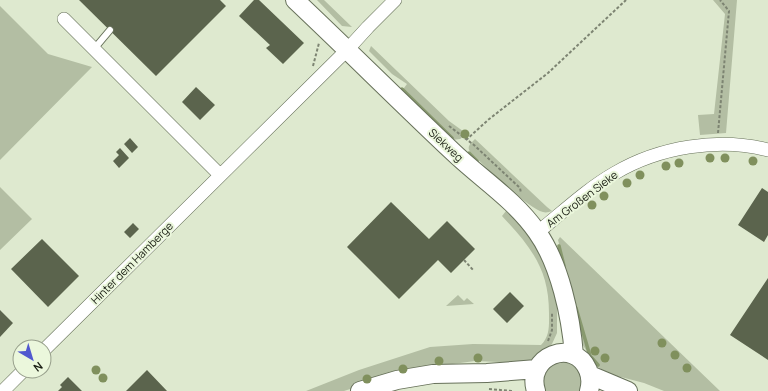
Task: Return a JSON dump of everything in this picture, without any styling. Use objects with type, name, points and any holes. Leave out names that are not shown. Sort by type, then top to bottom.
[{"type":"street","name":"Siekweg","points":[[295,0],[454,152],[511,203],[538,232],[556,270],[559,308],[559,351]]},
{"type":"street","name":"Hinter dem Hamberge","points":[[52,342],[347,50],[395,0]]},
{"type":"street","points":[[64,19],[220,175]]},
{"type":"street","name":"Am Großen Sieke","points":[[538,232],[604,180],[629,166],[652,156],[675,149],[698,145],[717,144],[768,150]]},
{"type":"street","points":[[536,382],[546,359],[559,351],[584,363],[589,383],[628,391]]},
{"type":"street","points":[[360,391],[397,380],[434,374],[487,372],[536,382]]},
{"type":"street","points":[[487,372],[513,385],[536,382]]},
{"type":"street","points":[[2,391],[15,379]]},
{"type":"lane","points":[[94,48],[110,30]]},
{"type":"path","points":[[454,152],[488,120],[558,64],[626,0]]},
{"type":"path","points":[[717,144],[729,11],[720,0]]},
{"type":"path","points":[[464,260],[474,271]]},
{"type":"path","points":[[559,308],[549,338],[559,351]]},
{"type":"green space","points":[[317,0],[324,0],[352,27],[342,26]]},
{"type":"green space","points":[[713,0],[737,0],[726,133],[700,135],[698,115],[714,114],[725,14]]},
{"type":"green space","points":[[0,6],[48,54],[92,67],[0,160]]},
{"type":"green space","points":[[371,46],[449,121],[467,134],[460,139],[452,140],[399,90],[404,88],[407,84],[392,74],[369,51]]},
{"type":"green space","points":[[475,139],[552,211],[544,212],[527,203],[471,153],[469,146]]},
{"type":"green space","points":[[0,187],[32,219],[0,250]]},
{"type":"green space","points":[[506,211],[522,226],[545,257],[557,301],[557,333],[548,349],[531,361],[520,363],[475,361],[417,369],[344,391],[306,391],[359,370],[430,347],[473,344],[541,345],[546,338],[549,326],[546,284],[542,271],[530,249],[502,216]]},
{"type":"green space","points":[[560,237],[720,391],[664,391],[644,383],[611,376],[597,366],[581,342],[580,324],[578,324],[576,304],[558,240]]},
{"type":"green space","points":[[458,295],[464,301],[467,298],[474,304],[446,306]]},
{"type":"green space","points":[[559,362],[570,364],[579,370],[582,378],[581,391],[544,391],[543,381],[546,373],[554,364]]},
{"type":"building","points":[[79,0],[220,0],[226,6],[156,76]]},
{"type":"building","points":[[254,0],[259,0],[304,43],[283,64],[266,48],[270,45],[239,16]]},
{"type":"building","points":[[196,87],[215,105],[200,120],[182,102]]},
{"type":"building","points":[[130,138],[138,147],[132,153],[124,144]]},
{"type":"building","points":[[120,148],[129,158],[119,168],[113,161],[119,155],[116,152]]},
{"type":"building","points":[[762,188],[768,192],[768,235],[764,242],[738,225]]},
{"type":"building","points":[[391,202],[429,239],[447,221],[475,249],[451,273],[438,260],[399,299],[347,247]]},
{"type":"building","points":[[133,223],[139,229],[130,238],[124,232]]},
{"type":"building","points":[[42,239],[79,276],[48,307],[11,269]]},
{"type":"building","points":[[768,278],[768,360],[730,335]]},
{"type":"building","points":[[510,292],[524,306],[507,323],[493,309]]},
{"type":"building","points":[[0,310],[13,323],[0,337]]},
{"type":"building","points":[[147,370],[167,391],[126,391]]},
{"type":"building","points":[[68,377],[82,391],[58,391],[62,387],[60,385]]},
{"type":"waterway","points":[[402,89],[452,138]]},
{"type":"waterway","points":[[469,153],[477,161]]},
{"type":"waterway","points":[[559,246],[564,266]]},
{"type":"waterway","points":[[576,308],[590,356],[598,365]]}]
